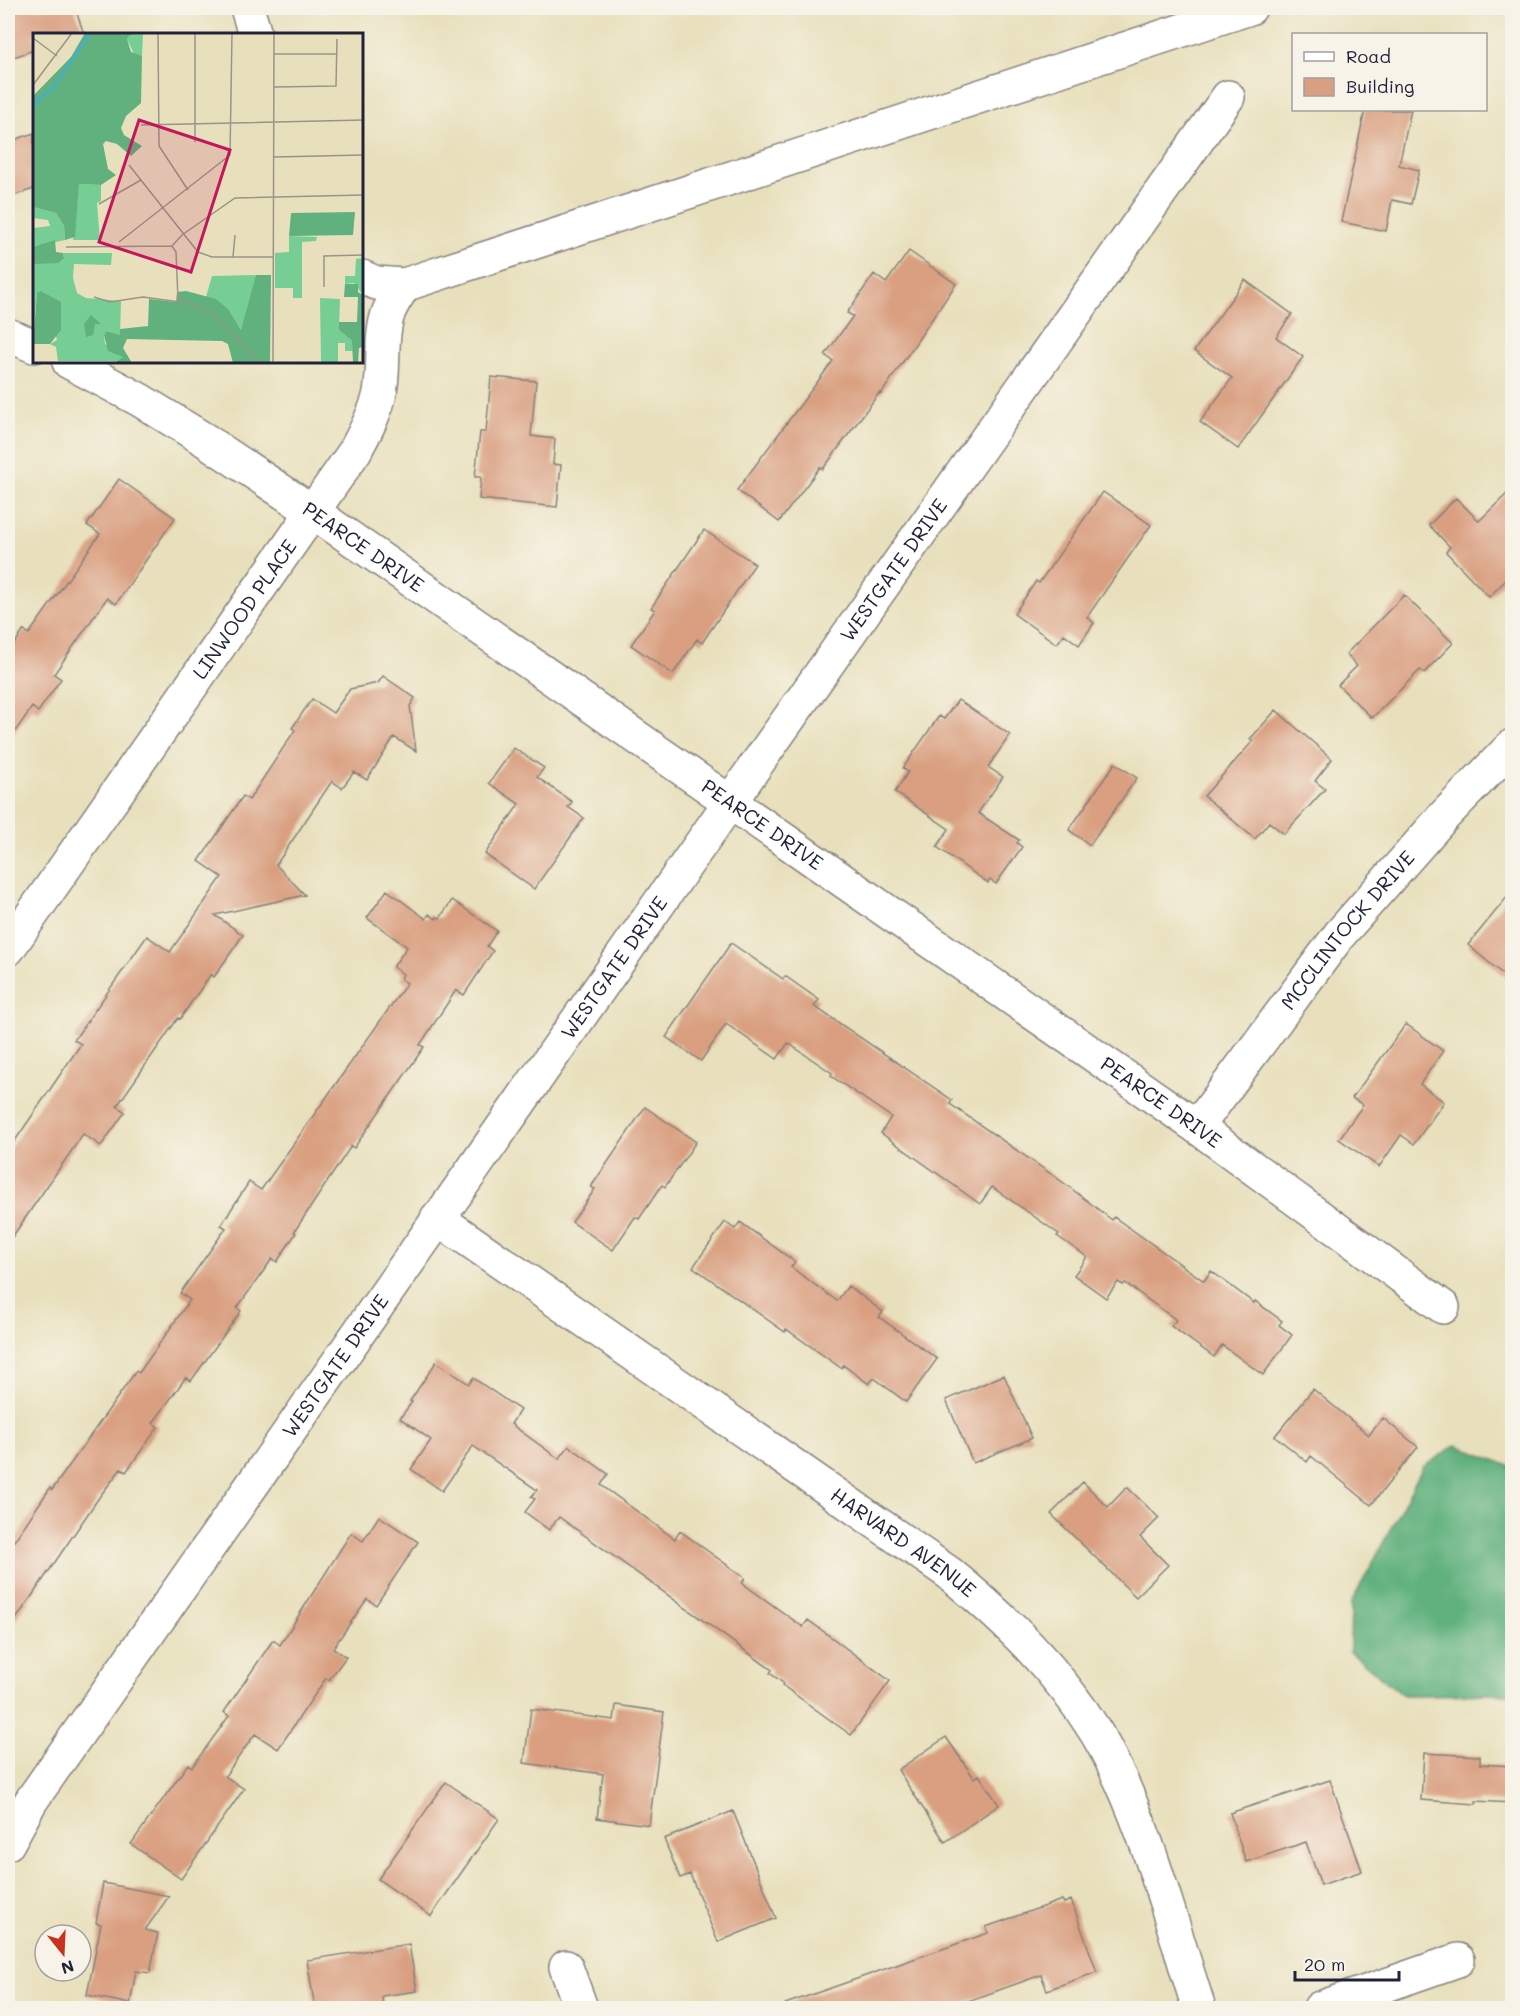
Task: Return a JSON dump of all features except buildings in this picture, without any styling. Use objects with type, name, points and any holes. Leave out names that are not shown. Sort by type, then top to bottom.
[{"type":"street","points":[[247,8],[255,33]]},
{"type":"street","points":[[363,278],[376,283],[404,285],[1250,8]]},
{"type":"street","name":"WESTGATE DRIVE","points":[[8,1842],[30,1801],[437,1218],[1228,97]]},
{"type":"street","name":"LINWOOD PLACE","points":[[8,949],[355,451],[368,427],[379,397],[383,371],[383,340],[388,313],[404,285]]},
{"type":"street","points":[[8,335],[33,346]]},
{"type":"street","name":"PEARCE DRIVE","points":[[71,363],[94,373],[177,423],[313,512],[1197,1127],[1443,1307]]},
{"type":"street","name":"MCCLINTOCK DRIVE","points":[[1197,1127],[1340,934],[1444,816],[1512,746]]},
{"type":"street","name":"HARVARD AVENUE","points":[[437,1218],[949,1573],[994,1610],[1038,1654],[1097,1735],[1119,1779],[1141,1830],[1199,2008]]},
{"type":"street","points":[[1320,2008],[1458,1960]]},
{"type":"street","points":[[566,1967],[580,2008]]},
{"type":"green space","points":[[1456,1445],[1512,1467],[1512,1694],[1403,1695],[1350,1652],[1351,1604],[1423,1467]]}]
